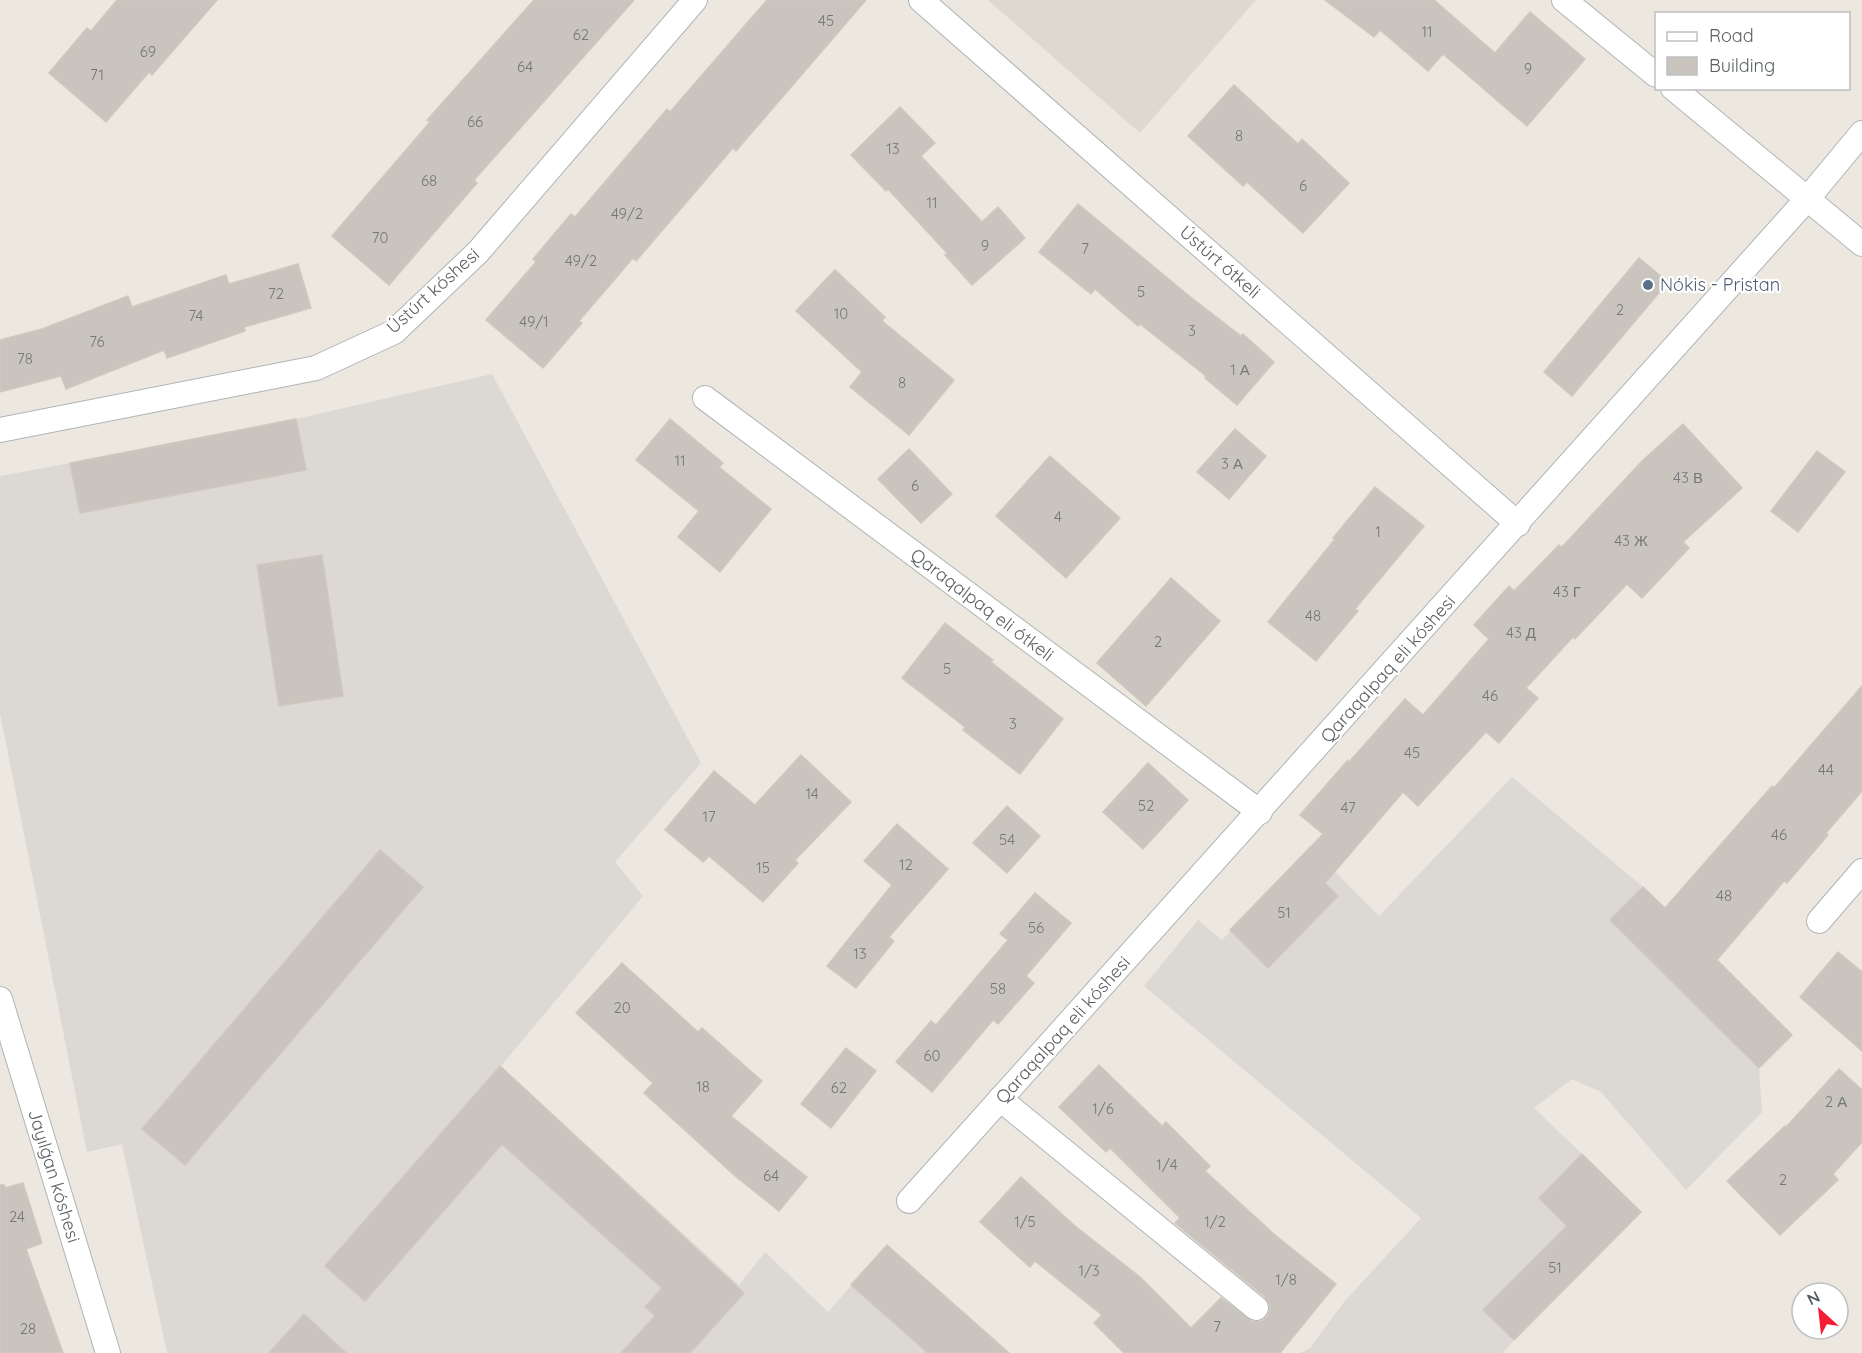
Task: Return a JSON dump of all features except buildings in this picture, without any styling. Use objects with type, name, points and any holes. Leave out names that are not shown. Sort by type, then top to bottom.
[{"type":"street","name":"Ústúrt kóshesi","points":[[0,430],[316,368],[394,332],[478,252],[695,0]]},
{"type":"street","name":"Ústúrt ótkeli","points":[[921,0],[1518,524]]},
{"type":"street","points":[[1564,0],[1655,74]]},
{"type":"street","points":[[1675,90],[1862,244]]},
{"type":"street","name":"Qaraqalpaq eli kóshesi","points":[[909,1201],[1809,198],[1862,133]]},
{"type":"street","name":"Qaraqalpaq eli ótkeli","points":[[705,398],[1260,812]]},
{"type":"street","points":[[1820,921],[1862,871]]},
{"type":"street","name":"Jayılǵan kóshesi","points":[[0,999],[108,1353]]},
{"type":"street","points":[[1000,1099],[1256,1308]]},
{"type":"shaded area","points":[[988,0],[1256,0],[1140,133]]},
{"type":"shaded area","points":[[492,374],[701,763],[615,862],[643,896],[501,1066],[739,1285],[765,1252],[828,1312],[887,1245],[1009,1353],[167,1353],[122,1144],[87,1152],[0,713],[0,476],[70,463],[80,513],[306,470],[296,419]]},
{"type":"shaded area","points":[[1512,777],[1643,887],[1610,920],[1759,1068],[1762,1112],[1686,1190],[1601,1092],[1572,1079],[1534,1108],[1582,1154],[1539,1198],[1567,1226],[1484,1310],[1514,1340],[1503,1353],[1300,1353],[1310,1348],[1344,1302],[1421,1218],[1144,986],[1198,920],[1222,940],[1310,846],[1379,916]]},
{"type":"place","name":"Nókis - Pristan","points":[[1648,285]]}]
